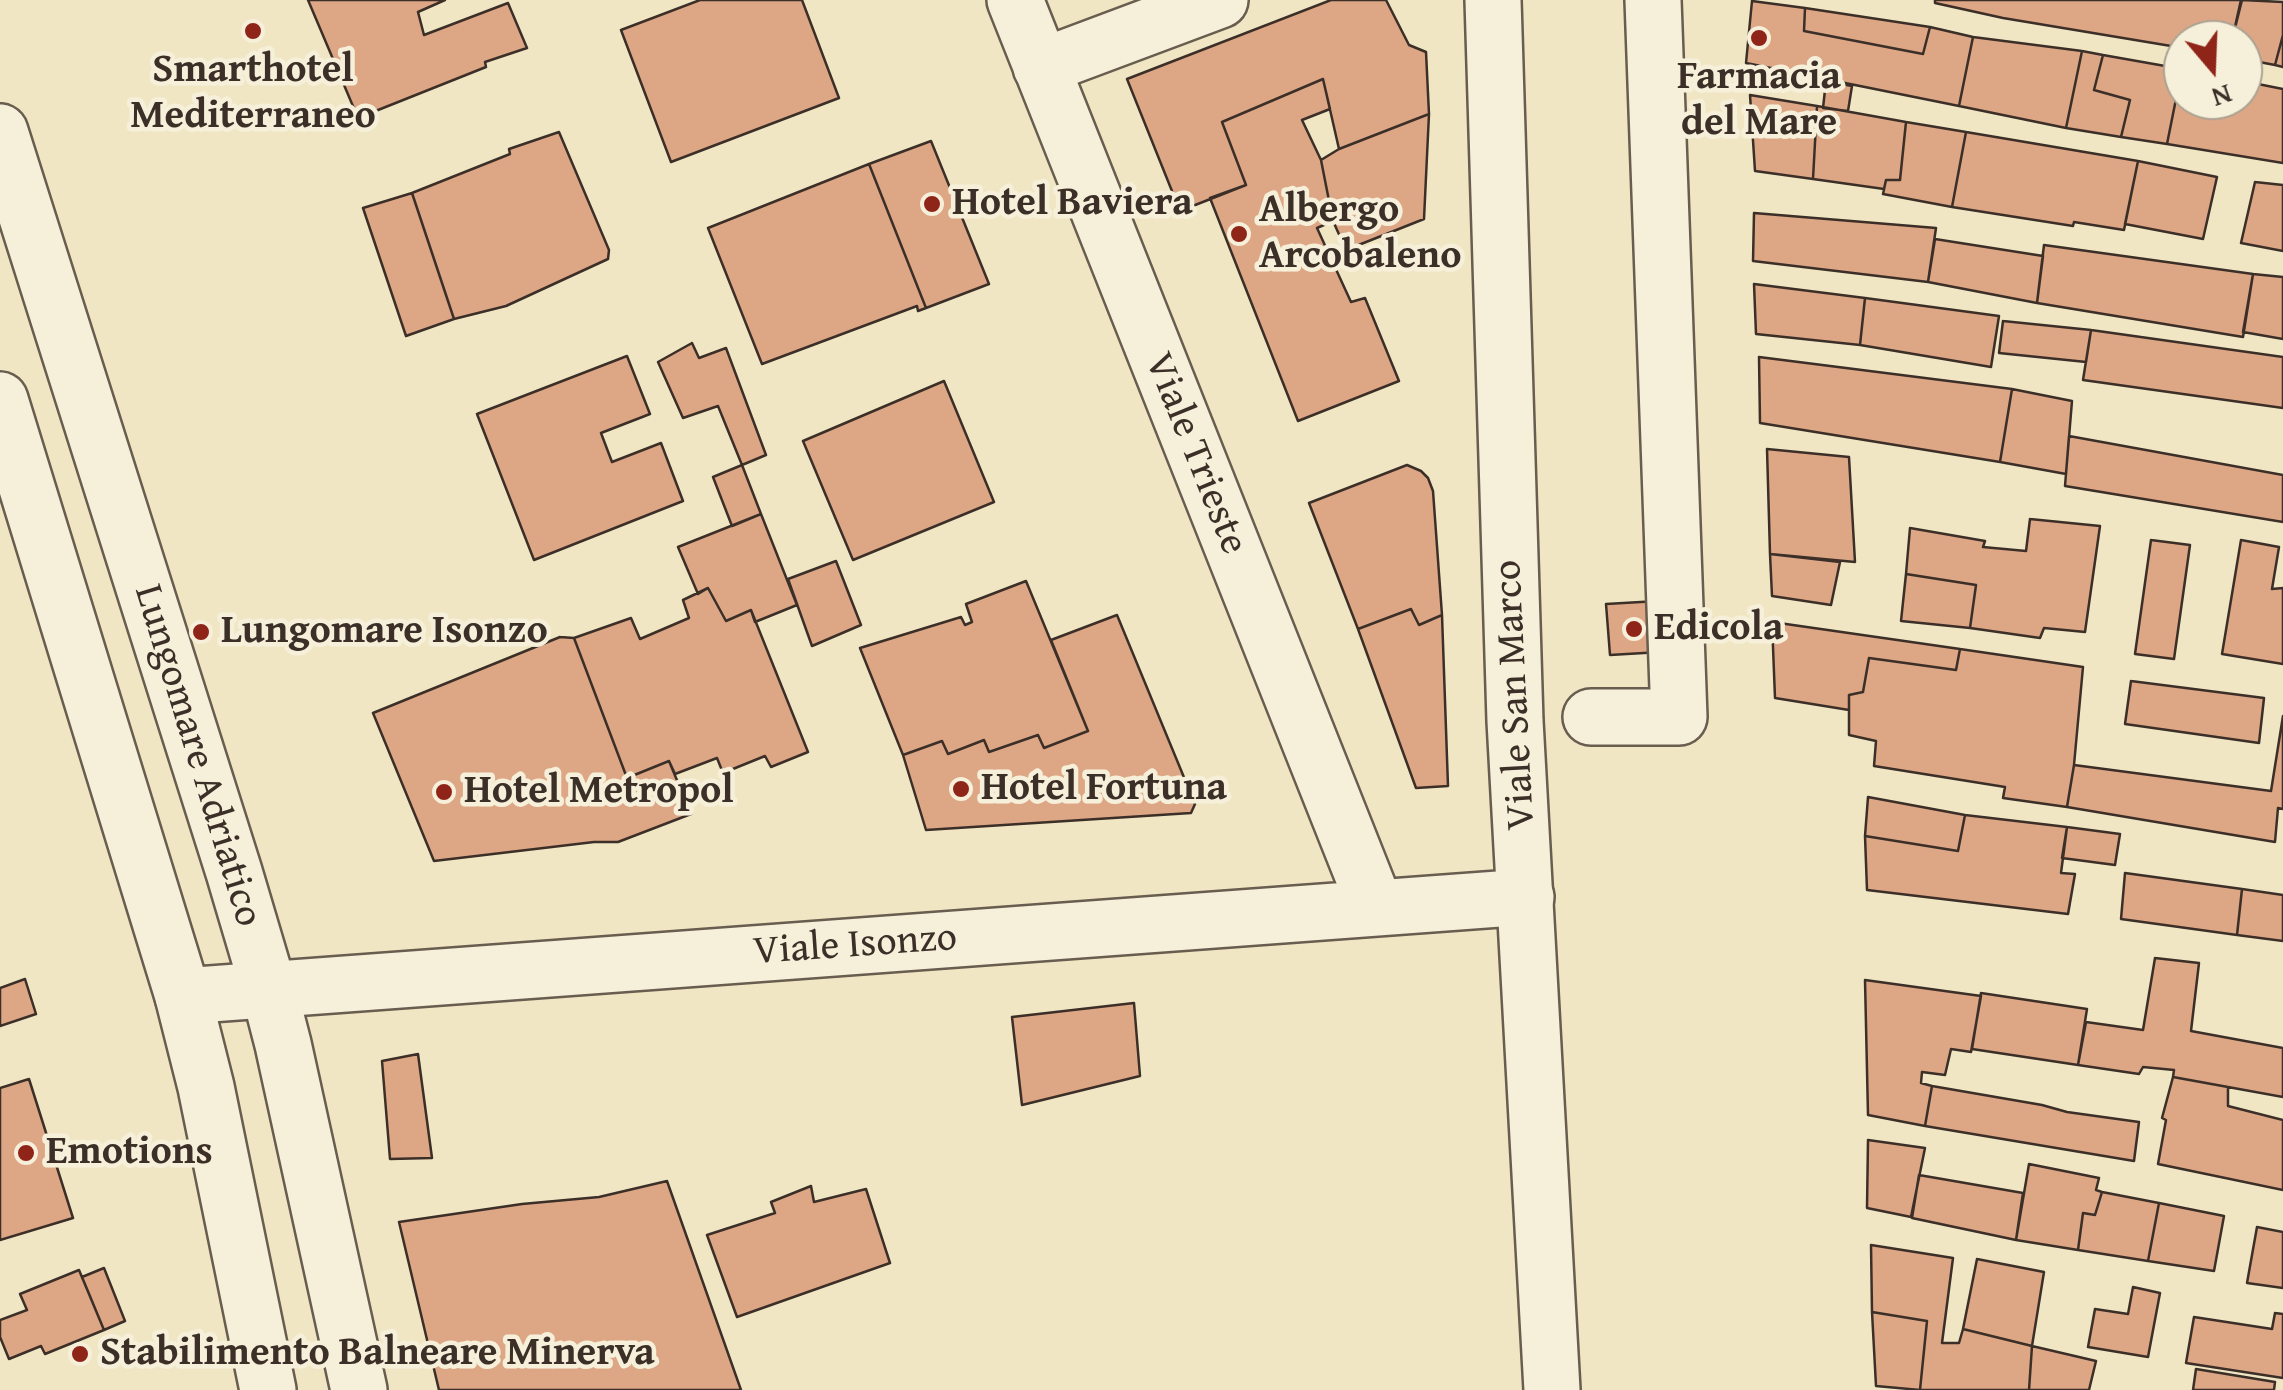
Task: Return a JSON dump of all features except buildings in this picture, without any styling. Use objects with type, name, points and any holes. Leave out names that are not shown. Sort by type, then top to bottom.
[{"type":"street","name":"Viale Trieste","points":[[1015,0],[1376,908]]},
{"type":"street","points":[[1041,67],[1220,0]]},
{"type":"street","name":"Viale San Marco","points":[[1493,0],[1515,701],[1552,1390]]},
{"type":"street","name":"Viale San Marco","points":[[1591,717],[1680,717],[1654,0]]},
{"type":"street","name":"Lungomare Adriatico","points":[[0,132],[269,990],[358,1390]]},
{"type":"street","name":"Lungomare Adriatico","points":[[0,400],[184,996],[268,1390]]},
{"type":"street","name":"Viale Isonzo","points":[[184,996],[1526,898]]},
{"type":"place","name":"Smarthotel Mediterraneo","points":[[253,31]]},
{"type":"place","name":"Farmacia del Mare","points":[[1759,38]]},
{"type":"place","name":"Hotel Baviera","points":[[932,204]]},
{"type":"place","name":"Albergo Arcobaleno","points":[[1239,234]]},
{"type":"place","name":"Edicola","points":[[1634,629]]},
{"type":"place","name":"Lungomare Isonzo","points":[[201,632]]},
{"type":"place","name":"Hotel Fortuna","points":[[961,789]]},
{"type":"place","name":"Hotel Metropol","points":[[444,792]]},
{"type":"place","name":"Emotions","points":[[26,1153]]},
{"type":"place","name":"Stabilimento Balneare Minerva","points":[[80,1354]]}]
